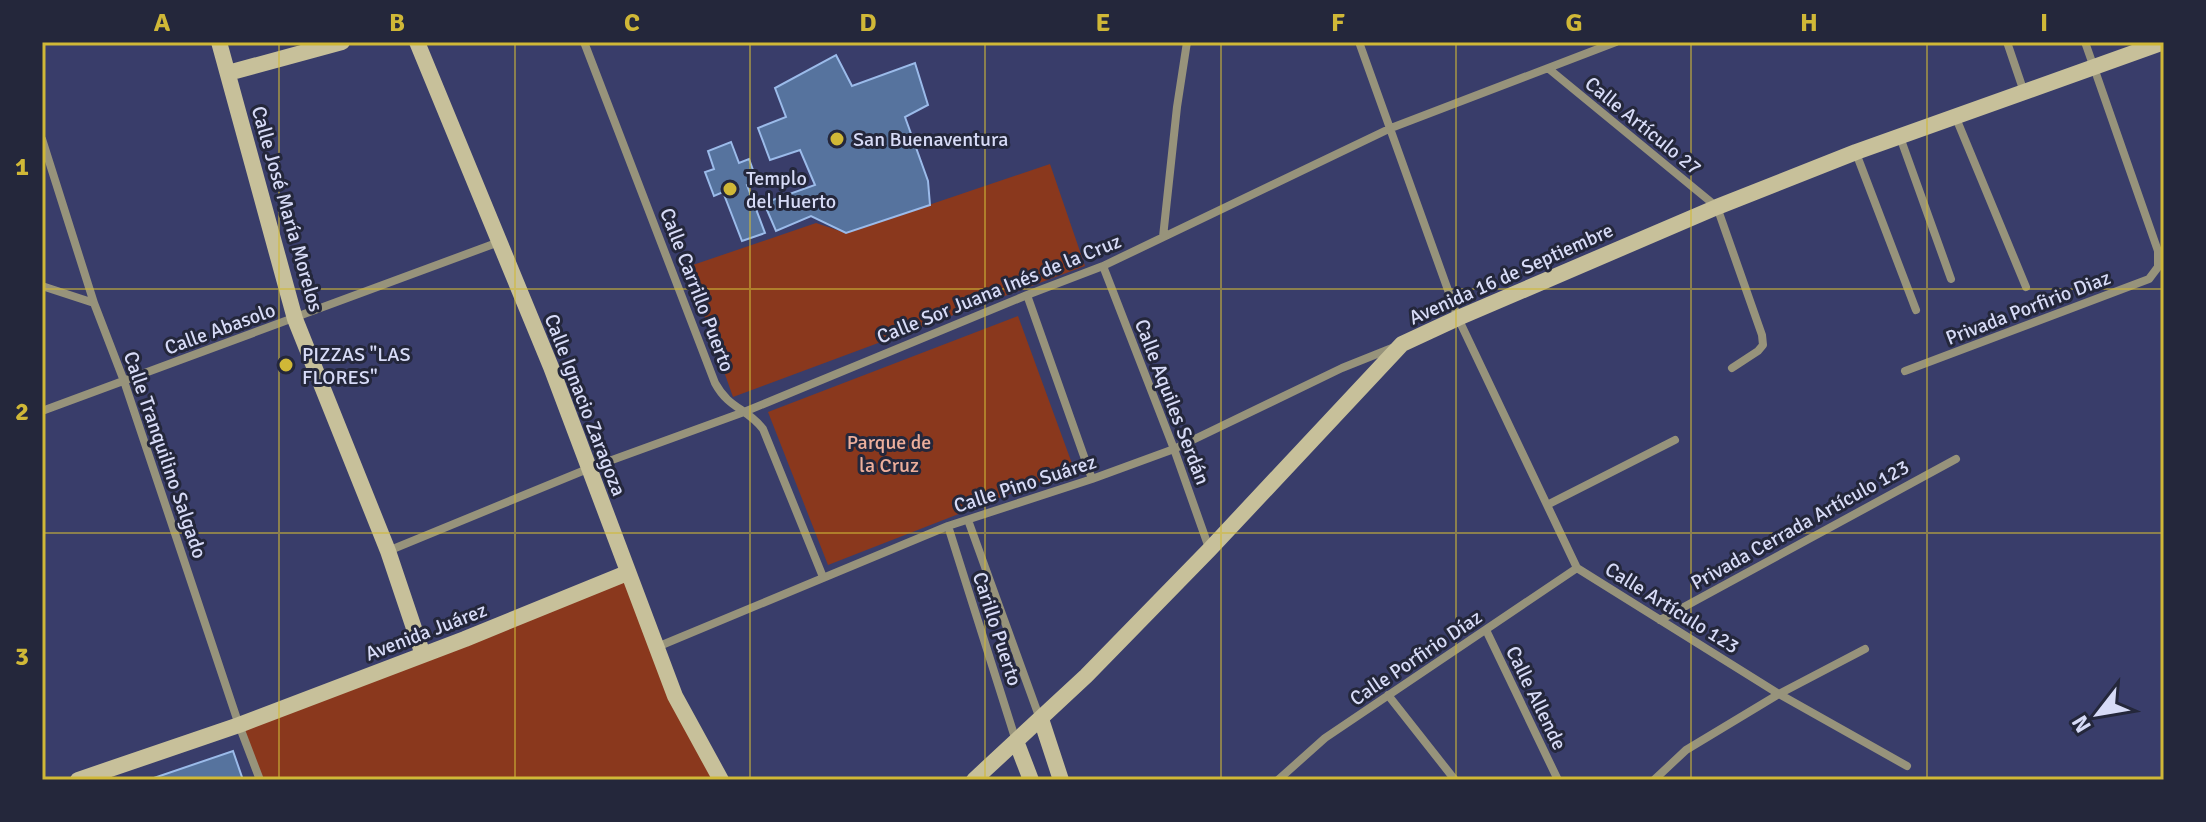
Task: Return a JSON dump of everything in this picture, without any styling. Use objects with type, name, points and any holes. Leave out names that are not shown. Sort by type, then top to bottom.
[{"type":"main road","name":"Calle José María Morelos","points":[[219,42],[295,319],[388,551],[423,655]]},
{"type":"main road","points":[[228,73],[342,42]]},
{"type":"main road","name":"Calle Ignacio Zaragoza","points":[[417,42],[590,468],[675,696],[721,780]]},
{"type":"main road","name":"Avenida 16 de Septiembre","points":[[974,780],[1086,676],[1402,344],[1717,207],[1899,136],[2164,42]]},
{"type":"main road","name":"Avenida Juárez","points":[[78,780],[239,725],[627,573]]},
{"type":"main road","points":[[1041,719],[1061,780]]},
{"type":"main road","points":[[1016,741],[1031,780]]},
{"type":"street","name":"Calle Carrillo Puerto","points":[[584,42],[715,383],[727,401],[763,429],[823,577]]},
{"type":"street","points":[[1163,237],[1187,42]]},
{"type":"street","name":"Calle Artículo 123","points":[[1359,42],[1458,318],[1577,568],[1779,694],[1907,766]]},
{"type":"street","name":"Calle Sor Juana Inés de la Cruz","points":[[388,551],[590,468],[744,412],[1103,266],[1391,128],[1616,42]]},
{"type":"street","points":[[2007,42],[2025,93]]},
{"type":"street","points":[[2085,42],[2094,67]]},
{"type":"street","name":"Privada Porfirio Diaz","points":[[1905,371],[2149,279],[2158,267],[2158,251],[2094,67]]},
{"type":"street","name":"Calle Artículo 27","points":[[1549,69],[1717,207]]},
{"type":"street","points":[[1956,118],[2026,287]]},
{"type":"street","points":[[1899,136],[1951,279]]},
{"type":"street","name":"Calle Tranquilino Salgado","points":[[42,139],[94,303],[124,381],[260,780]]},
{"type":"street","points":[[1856,152],[1916,310]]},
{"type":"street","points":[[1717,207],[1763,345],[1732,368]]},
{"type":"street","name":"Calle Abasolo","points":[[42,411],[499,242]]},
{"type":"street","name":"Calle Aquiles Serdán","points":[[1103,266],[1210,549]]},
{"type":"street","points":[[42,286],[94,303]]},
{"type":"street","points":[[1027,295],[1092,479]]},
{"type":"street","name":"Calle Pino Suárez","points":[[656,647],[948,526],[1174,449],[1342,368],[1402,344]]},
{"type":"street","points":[[1547,505],[1675,440]]},
{"type":"street","name":"Privada Cerrada Artículo 123","points":[[1660,620],[1956,459]]},
{"type":"street","name":"Carillo Puerto","points":[[968,520],[1041,719]]},
{"type":"street","name":"Carillo Puerto","points":[[948,526],[1016,741]]},
{"type":"street","name":"Calle Porfirio Díaz","points":[[1278,780],[1325,738],[1577,568]]},
{"type":"street","name":"Calle Allende","points":[[1486,630],[1558,780]]},
{"type":"street","points":[[1654,780],[1686,750],[1779,694],[1865,649]]},
{"type":"street","points":[[1388,695],[1455,780]]},
{"type":"green space","points":[[1050,164],[1085,266],[733,397],[687,267],[816,223],[846,233]]},
{"type":"green space","name":"Parque de la Cruz","points":[[1018,316],[1074,469],[828,565],[768,412]]},
{"type":"green space","points":[[627,573],[721,780],[260,780],[239,725]]},
{"type":"building","name":"San Buenaventura","points":[[836,55],[852,86],[915,63],[928,105],[905,117],[928,181],[930,205],[846,233],[811,216],[776,231],[764,203],[815,185],[800,150],[770,160],[758,128],[786,117],[775,88]]},
{"type":"building","name":"Templo del Huerto","points":[[731,142],[739,163],[749,159],[757,181],[747,185],[765,233],[742,241],[723,192],[714,196],[705,172],[714,169],[708,151]]},
{"type":"building","points":[[233,751],[243,780],[148,780]]},
{"type":"place","name":"San Buenaventura","points":[[837,139]]},
{"type":"place","name":"Templo del Huerto","points":[[730,189]]},
{"type":"place","name":"PIZZAS \"LAS FLORES\"","points":[[286,365]]}]
